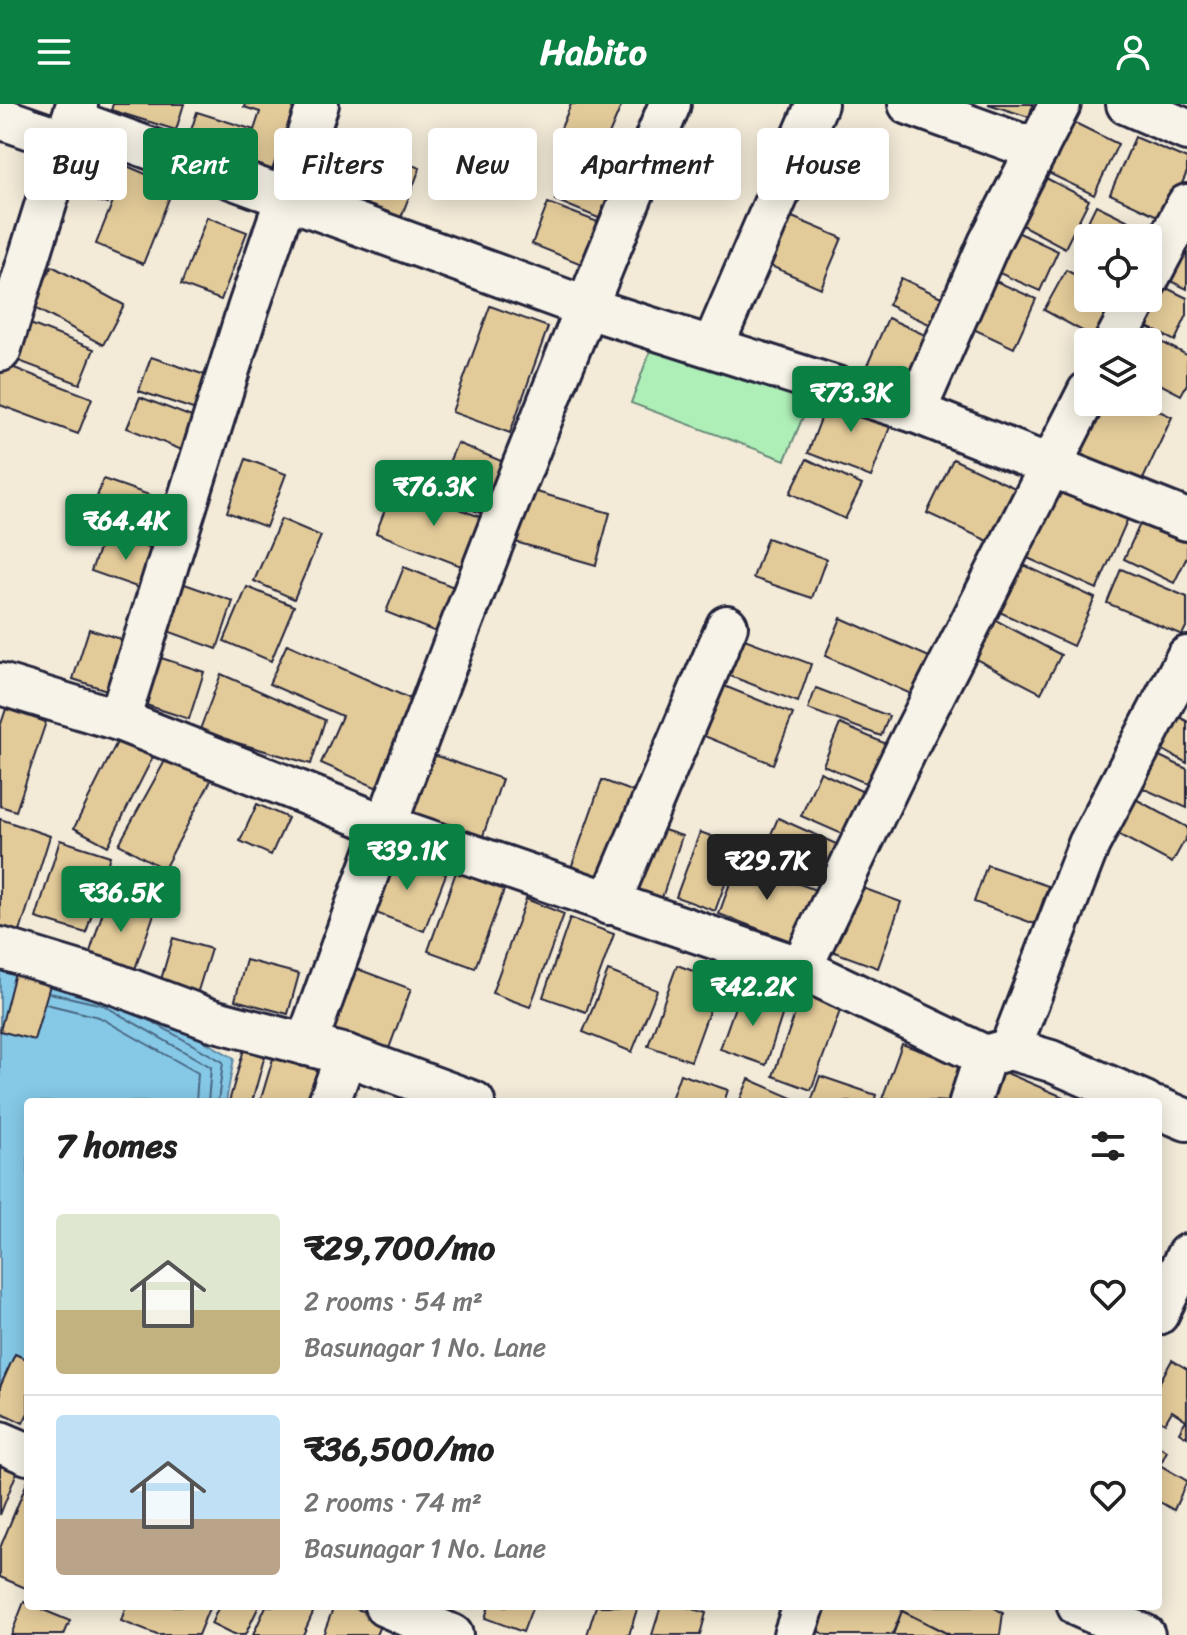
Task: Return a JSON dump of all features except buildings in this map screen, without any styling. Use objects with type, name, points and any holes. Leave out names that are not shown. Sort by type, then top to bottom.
[{"type":"street","points":[[309,128],[318,104]]},
{"type":"street","points":[[306,1045],[384,825],[585,307],[670,104]]},
{"type":"street","points":[[713,346],[817,104]]},
{"type":"street","points":[[909,104],[1037,150]]},
{"type":"street","points":[[915,412],[989,243],[1060,104]]},
{"type":"street","points":[[1127,104],[1187,130]]},
{"type":"street","points":[[0,118],[72,122],[274,194]]},
{"type":"street","points":[[0,351],[72,122]]},
{"type":"street","points":[[119,720],[283,200]]},
{"type":"street","points":[[290,200],[585,307],[915,412],[1187,520]]},
{"type":"street","points":[[1162,252],[1187,205]]},
{"type":"street","points":[[801,968],[1075,416]]},
{"type":"street","points":[[609,904],[727,626]]},
{"type":"street","points":[[972,1098],[998,1052],[1089,844],[1187,657]]},
{"type":"street","points":[[0,684],[119,720],[384,825],[801,968],[998,1052],[1051,1061],[1136,1098]]},
{"type":"street","points":[[0,948],[102,979],[212,1020],[346,1055],[463,1098]]},
{"type":"street","points":[[330,1098],[346,1055]]},
{"type":"street","points":[[1162,1110],[1187,1120]]},
{"type":"street","points":[[1162,1306],[1187,1255]]},
{"type":"street","points":[[0,1442],[24,1452]]},
{"type":"street","points":[[394,1610],[452,1635]]},
{"type":"street","points":[[794,1635],[803,1610]]},
{"type":"street","points":[[1087,1610],[1144,1635]]},
{"type":"green space","points":[[651,348],[810,400],[785,460],[631,403]]},
{"type":"water","points":[[0,962],[110,988],[234,1058],[227,1098],[24,1098],[24,1415],[0,1406]]}]
